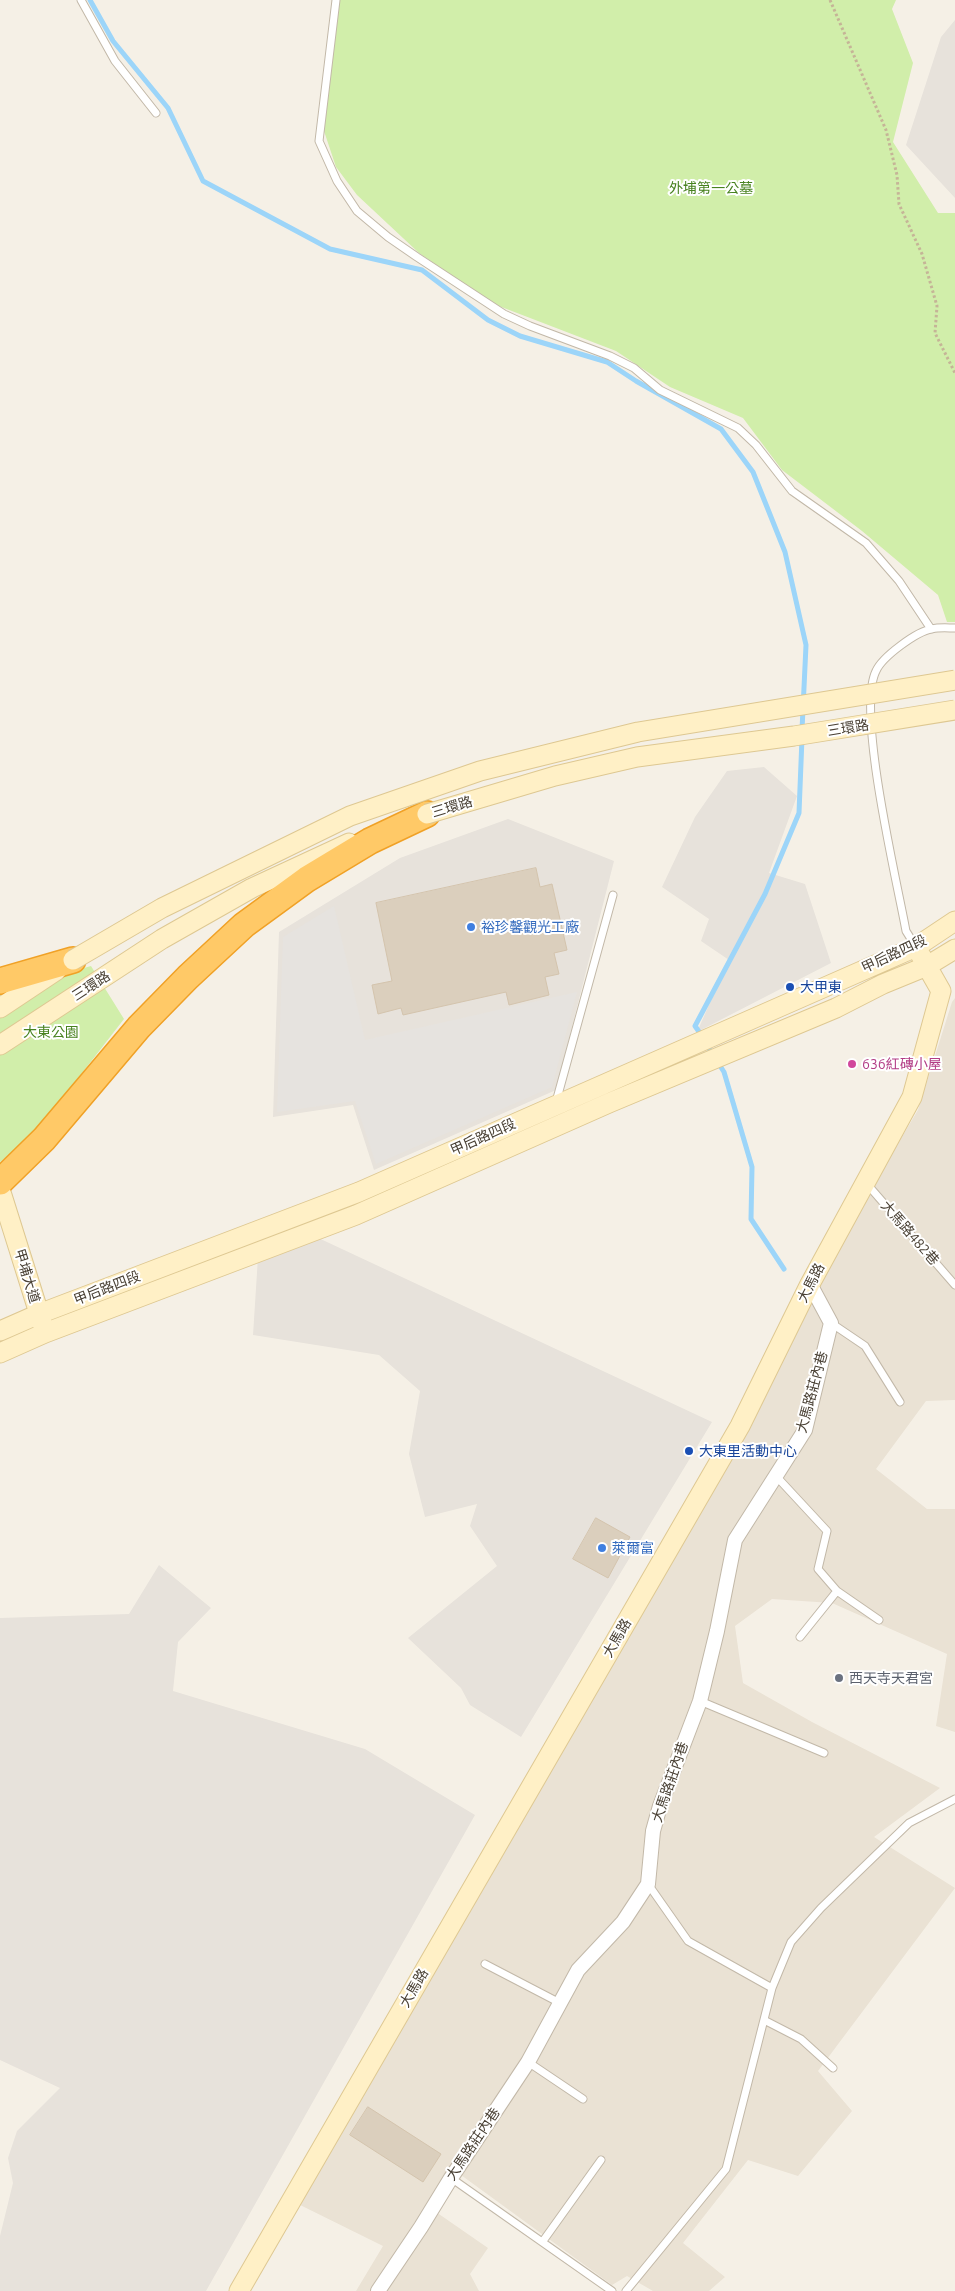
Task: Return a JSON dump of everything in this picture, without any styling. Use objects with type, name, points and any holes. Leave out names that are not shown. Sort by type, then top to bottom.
[{"type":"highway","points":[[0,1182],[44,1139],[139,1027],[188,977],[244,925],[307,878],[370,841],[427,814]]},
{"type":"highway","points":[[0,981],[73,960]]},
{"type":"street","name":"三環路","points":[[0,1008],[73,960],[162,908],[350,816],[480,771],[638,732],[955,680]]},
{"type":"street","name":"三環路","points":[[0,1045],[162,939],[252,888],[337,848],[427,814],[554,776],[638,757],[794,736],[955,710]]},
{"type":"street","name":"甲后路四段","points":[[0,1331],[39,1314],[359,1192],[916,946],[955,921]]},
{"type":"street","name":"大馬路","points":[[239,2291],[740,1426],[810,1284],[912,1098],[941,991],[916,946]]},
{"type":"street","name":"甲后路四段","points":[[0,1353],[46,1333],[356,1215],[600,1107],[836,1008],[883,984],[927,966],[955,949]]},
{"type":"street","name":"甲埔大道","points":[[0,1189],[46,1333]]},
{"type":"street","points":[[810,1284],[830,1323]]},
{"type":"street","name":"大馬路莊內巷","points":[[378,2291],[407,2250],[451,2178],[528,2062],[578,1970],[622,1922],[648,1884],[653,1831],[660,1806],[700,1701],[717,1632],[735,1540],[805,1430],[830,1323]]},
{"type":"lane","points":[[81,0],[115,61],[156,113]]},
{"type":"lane","points":[[336,0],[320,141],[337,181],[357,211],[417,257],[504,314],[530,326],[610,356],[634,368],[660,390],[738,428],[756,445],[792,491],[866,543],[899,581],[931,629]]},
{"type":"lane","points":[[916,946],[906,931],[875,764],[871,695],[876,671],[896,648],[931,629],[955,628]]},
{"type":"lane","points":[[555,1105],[613,895]]},
{"type":"lane","name":"大馬路482巷","points":[[865,1182],[955,1285]]},
{"type":"lane","points":[[830,1323],[865,1346],[900,1402]]},
{"type":"lane","points":[[776,1476],[827,1531],[818,1570],[837,1591],[878,1620]]},
{"type":"lane","points":[[800,1637],[837,1591]]},
{"type":"lane","points":[[700,1701],[824,1753]]},
{"type":"lane","points":[[626,2291],[726,2169],[772,1988],[791,1942],[821,1908],[909,1823],[955,1799]]},
{"type":"lane","points":[[648,1884],[688,1942],[772,1988]]},
{"type":"lane","points":[[485,1964],[560,2003]]},
{"type":"lane","points":[[764,2020],[801,2039],[833,2068]]},
{"type":"lane","points":[[528,2062],[583,2099]]},
{"type":"lane","points":[[542,2241],[601,2160]]},
{"type":"lane","points":[[451,2178],[612,2291]]},
{"type":"path","points":[[830,0],[886,130],[897,175],[899,204],[922,254],[937,306],[935,332],[955,373]]},
{"type":"shaded area","points":[[955,20],[955,198],[906,145],[941,37]]},
{"type":"shaded area","points":[[764,767],[797,796],[769,873],[805,884],[831,963],[697,1032],[729,960],[701,941],[709,919],[662,887],[695,817],[727,771]]},
{"type":"shaded area","name":"裕珍馨觀光工廠","points":[[508,819],[614,861],[556,1090],[374,1170],[353,1105],[273,1117],[279,932],[400,858]]},
{"type":"shaded area","points":[[334,906],[365,1040],[577,992],[552,1087],[376,1164],[355,1101],[277,1112],[283,937]]},
{"type":"shaded area","points":[[955,998],[955,1400],[926,1401],[876,1469],[927,1509],[955,1509],[955,1732],[936,1726],[947,1654],[832,1603],[772,1599],[735,1626],[743,1683],[812,1722],[940,1788],[874,1837],[955,1888],[818,2071],[852,2111],[798,2176],[748,2160],[683,2243],[725,2277],[709,2291],[653,2291],[627,2276],[612,2285],[461,2175],[436,2212],[488,2248],[470,2274],[479,2291],[356,2291],[383,2246],[290,2200],[862,1204],[918,1110],[952,1002]]},
{"type":"shaded area","points":[[312,1235],[712,1422],[521,1737],[470,1705],[461,1688],[408,1638],[497,1566],[470,1526],[477,1504],[425,1517],[409,1454],[420,1391],[379,1355],[253,1335],[258,1257]]},
{"type":"shaded area","points":[[159,1565],[211,1608],[178,1642],[173,1691],[365,1749],[475,1815],[206,2291],[0,2291],[0,2236],[13,2183],[8,2158],[17,2131],[60,2088],[0,2060],[0,1618],[129,1614]]},
{"type":"green space","name":"外埔第一公墓","points":[[333,0],[896,0],[892,9],[913,63],[893,142],[938,213],[955,213],[955,622],[947,622],[938,595],[862,531],[782,470],[743,418],[670,387],[616,351],[491,303],[419,253],[357,195],[336,167],[320,119]]},
{"type":"green space","name":"大東公園","points":[[91,966],[124,1019],[33,1136],[0,1162],[0,992]]},
{"type":"building","name":"裕珍馨觀光工廠","points":[[536,868],[540,887],[552,884],[567,950],[554,953],[559,974],[545,977],[549,995],[509,1005],[506,992],[403,1015],[401,1008],[378,1014],[372,985],[392,981],[376,903]]},
{"type":"building","name":"萊爾富","points":[[596,1518],[630,1537],[608,1578],[573,1559]]},
{"type":"building","points":[[368,2107],[441,2154],[423,2182],[350,2135]]},
{"type":"waterway","points":[[90,0],[113,41],[168,108],[203,181],[330,249],[422,270],[488,320],[520,336],[607,362],[636,381],[721,429],[753,472],[785,552],[806,645],[802,730]]},
{"type":"waterway","points":[[702,1036],[695,1026],[765,894],[799,813],[802,738]]},
{"type":"waterway","points":[[706,1044],[724,1072],[752,1167],[751,1219],[784,1269]]},
{"type":"place","name":"裕珍馨觀光工廠","points":[[471,927]]},
{"type":"place","name":"大甲東","points":[[790,987]]},
{"type":"place","name":"636紅磚小屋","points":[[852,1064]]},
{"type":"place","name":"大東里活動中心","points":[[689,1451]]},
{"type":"place","name":"萊爾富","points":[[602,1548]]},
{"type":"place","name":"西天寺天君宮","points":[[839,1678]]}]
